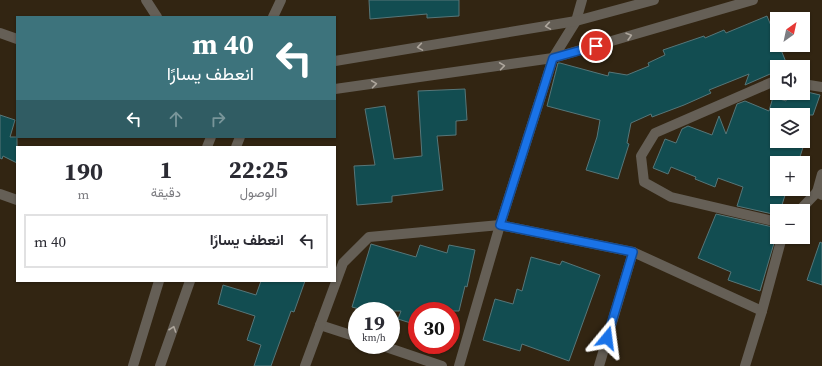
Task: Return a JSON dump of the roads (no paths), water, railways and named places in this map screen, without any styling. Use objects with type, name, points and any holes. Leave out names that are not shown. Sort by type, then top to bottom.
[{"type":"street","points":[[146,0],[156,16]]},
{"type":"street","points":[[273,16],[281,0]]},
{"type":"street","points":[[459,366],[500,225],[553,58],[576,21],[582,0]]},
{"type":"street","points":[[336,61],[576,21],[654,0]]},
{"type":"street","points":[[336,89],[553,58],[753,0]]},
{"type":"street","points":[[0,33],[16,38]]},
{"type":"street","points":[[770,83],[654,133],[641,156],[644,182],[671,197],[770,220]]},
{"type":"street","points":[[810,85],[822,87]]},
{"type":"street","points":[[807,204],[819,194],[822,174]]},
{"type":"street","points":[[0,194],[16,200]]},
{"type":"street","points":[[336,282],[343,263],[369,237],[500,225],[633,252],[762,312]]},
{"type":"street","points":[[745,366],[762,312],[780,244]]},
{"type":"street","points":[[599,366],[633,252]]},
{"type":"street","points":[[133,366],[159,282]]},
{"type":"street","points":[[160,366],[190,282]]},
{"type":"street","points":[[305,366],[336,282]]},
{"type":"street","points":[[320,325],[348,334]]},
{"type":"street","points":[[400,352],[442,366]]}]
